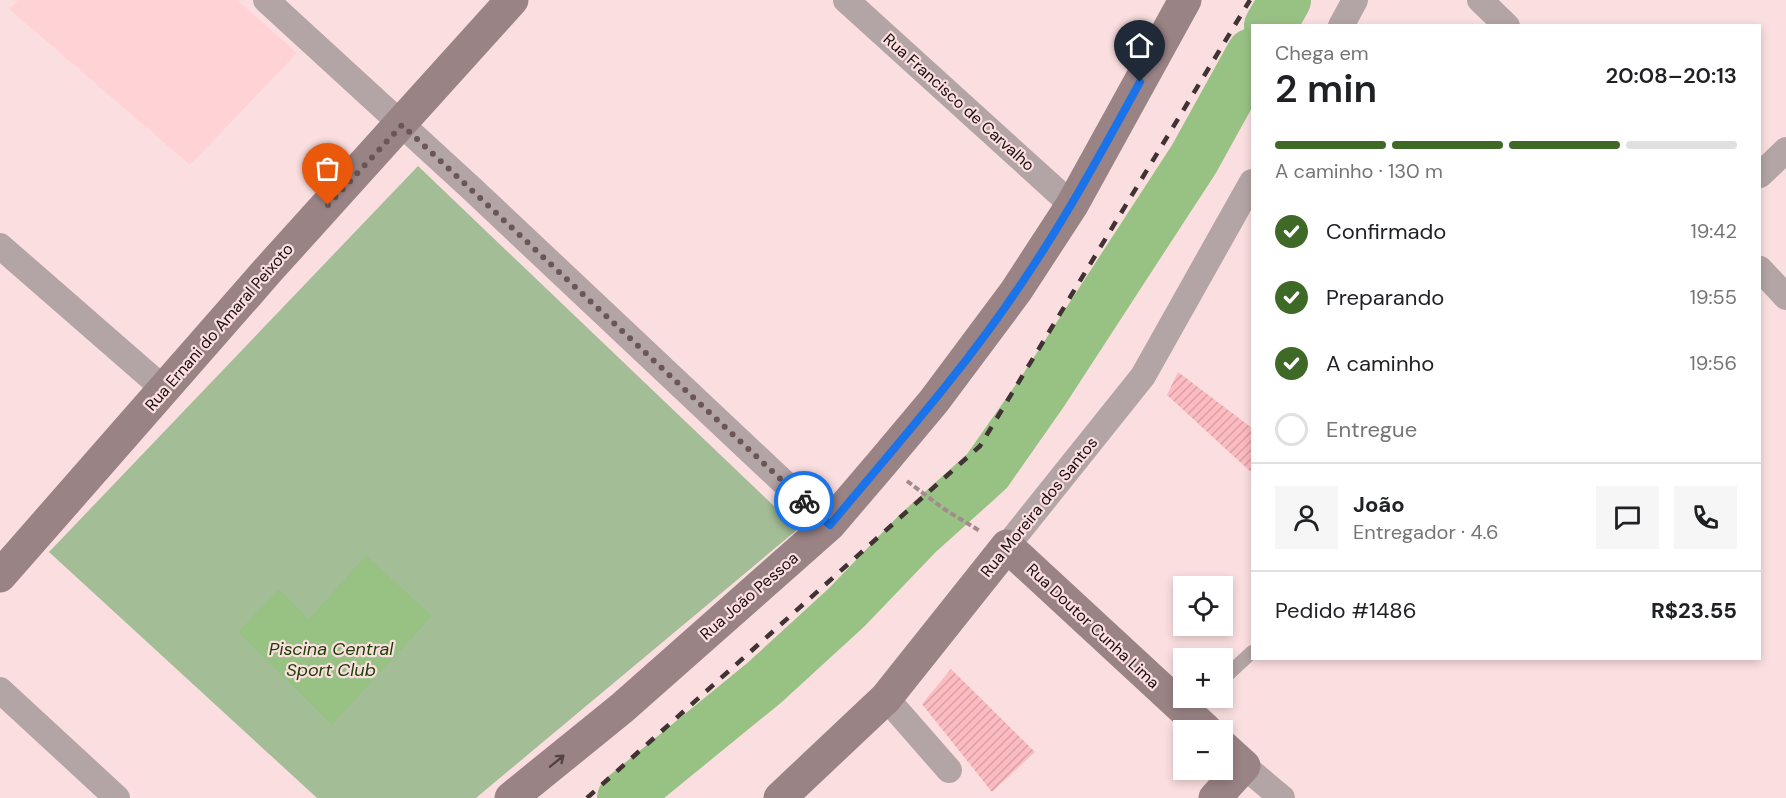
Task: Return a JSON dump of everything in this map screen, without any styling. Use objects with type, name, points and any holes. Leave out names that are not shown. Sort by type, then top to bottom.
[{"type":"main road","name":"Rua Ernani do Amaral Peixoto","points":[[0,576],[269,269],[402,125],[512,0]]},
{"type":"main road","name":"Rua João Pessoa","points":[[511,798],[622,708],[830,525],[934,401],[1016,291],[1072,205],[1185,0]]},
{"type":"main road","name":"Rua Moreira dos Santos","points":[[780,798],[886,698],[1007,546]]},
{"type":"main road","name":"Rua Doutor Cunha Lima","points":[[1007,546],[1199,714]]},
{"type":"main road","points":[[1215,798],[1223,780]]},
{"type":"street","points":[[266,0],[830,525]]},
{"type":"street","name":"Rua Francisco de Carvalho","points":[[846,0],[1072,205]]},
{"type":"street","points":[[1342,24],[1355,0]]},
{"type":"street","points":[[1480,0],[1505,24]]},
{"type":"street","points":[[1761,174],[1786,150]]},
{"type":"street","name":"Rua Moreira dos Santos","points":[[1007,546],[1143,376],[1251,184]]},
{"type":"street","points":[[0,246],[164,389]]},
{"type":"street","points":[[1761,270],[1786,297]]},
{"type":"street","points":[[0,690],[117,798]]},
{"type":"street","points":[[886,698],[949,770]]},
{"type":"street","points":[[1233,756],[1282,798]]},
{"type":"lane","points":[[1233,670],[1251,653]]},
{"type":"path","points":[[882,463],[944,509],[1007,546]]},
{"type":"shaded area","points":[[19,0],[237,0],[297,53],[190,165],[9,9]]},
{"type":"shaded area","points":[[418,166],[798,529],[476,798],[317,798],[49,552]]},
{"type":"water","name":"Piscina Central Sport Club","points":[[366,555],[432,616],[332,725],[238,632],[279,589],[309,619]]},
{"type":"building","points":[[1178,372],[1251,427],[1251,472],[1167,395]]},
{"type":"building","points":[[951,669],[1035,752],[992,792],[922,704]]},
{"type":"waterway","points":[[1271,24],[1285,0]]},
{"type":"waterway","points":[[623,798],[764,683],[847,607],[917,534],[987,471],[1043,391],[1194,159],[1251,56]]},
{"type":"railway","points":[[587,798],[980,446],[1250,0]]},
{"type":"way so far","points":[[328,205],[402,125],[804,501]]},
{"type":"route","points":[[804,501],[830,525],[934,401],[1016,291],[1072,205],[1140,82]]}]
